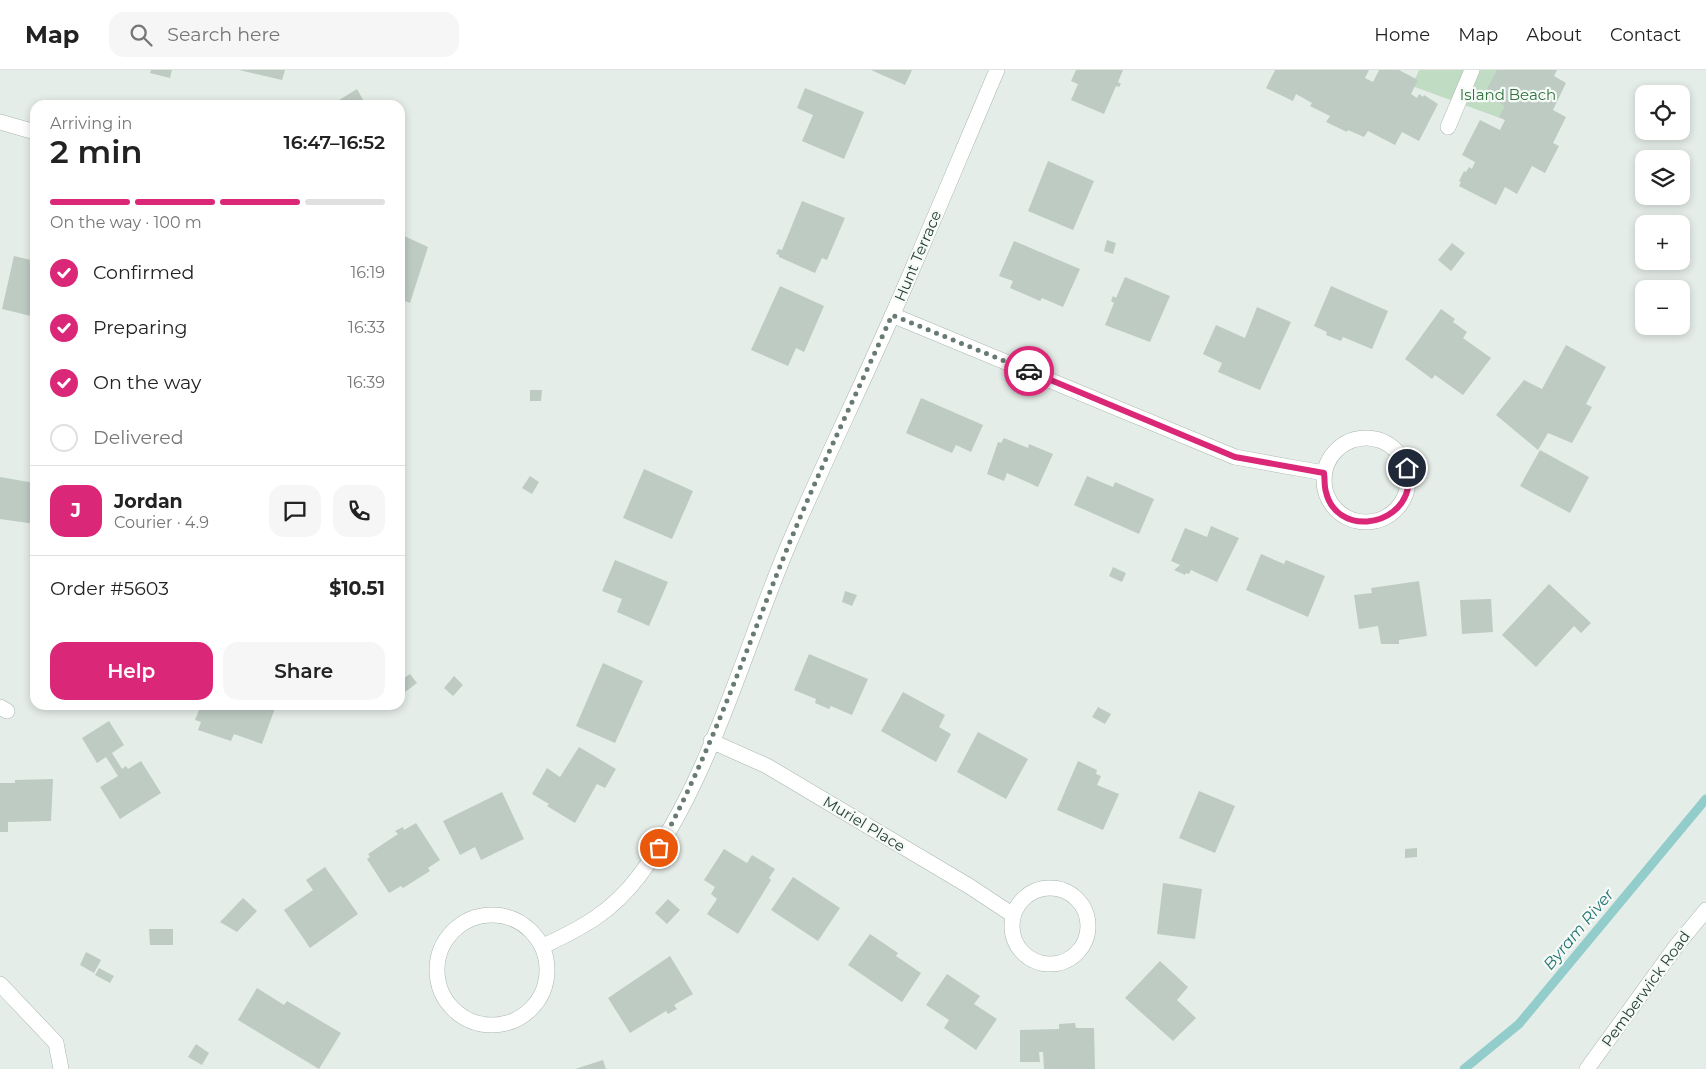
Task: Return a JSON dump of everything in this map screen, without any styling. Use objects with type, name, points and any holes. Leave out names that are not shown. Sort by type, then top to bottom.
[{"type":"street","name":"Hunt Terrace","points":[[543,946],[580,929],[615,905],[639,877],[659,848],[684,802],[711,741],[788,547],[892,315],[997,70]]},
{"type":"street","points":[[1448,127],[1472,70]]},
{"type":"street","points":[[0,122],[30,131]]},
{"type":"street","points":[[892,315],[1235,457],[1324,473]]},
{"type":"street","points":[[1361,438],[1380,440],[1390,445],[1401,455],[1407,468],[1408,487],[1402,504],[1387,517],[1378,521],[1354,520],[1341,514],[1333,506],[1326,493],[1324,473],[1330,458],[1347,442],[1361,438]]},
{"type":"street","name":"Muriel Place","points":[[711,741],[767,766],[969,886],[1013,915]]},
{"type":"street","points":[[1056,888],[1063,890],[1075,897],[1084,910],[1089,928],[1085,943],[1073,957],[1055,965],[1036,963],[1020,952],[1012,935],[1013,915],[1018,904],[1033,892],[1056,888]]},
{"type":"street","name":"Pemberwick Road","points":[[1587,1069],[1677,944],[1706,910]]},
{"type":"street","points":[[491,914],[512,918],[531,931],[543,946],[548,965],[548,978],[539,1001],[524,1016],[510,1024],[491,1027],[477,1024],[460,1016],[443,997],[438,983],[436,966],[442,946],[456,928],[474,917],[491,914]]},
{"type":"street","points":[[0,984],[56,1043],[61,1069]]},
{"type":"green space","name":"Island Beach","points":[[1419,70],[1544,70],[1522,126],[1412,86]]},
{"type":"building","points":[[151,70],[172,70],[170,78],[150,73]]},
{"type":"building","points":[[239,70],[285,70],[282,80]]},
{"type":"building","points":[[871,70],[912,70],[905,85]]},
{"type":"building","points":[[1076,70],[1123,70],[1118,82],[1121,84],[1119,87],[1116,86],[1104,114],[1071,100],[1078,84],[1071,81]]},
{"type":"building","points":[[1275,70],[1369,70],[1365,78],[1373,82],[1379,70],[1399,70],[1418,80],[1411,94],[1417,98],[1419,94],[1423,97],[1424,95],[1438,104],[1419,141],[1402,132],[1395,145],[1368,131],[1364,137],[1348,130],[1347,132],[1326,122],[1330,116],[1310,106],[1312,103],[1296,94],[1293,101],[1266,88]]},
{"type":"building","points":[[1497,70],[1557,70],[1554,76],[1566,83],[1553,110],[1566,117],[1553,143],[1559,146],[1545,173],[1532,166],[1517,194],[1505,187],[1496,205],[1459,186],[1461,182],[1459,181],[1464,171],[1466,172],[1469,167],[1472,169],[1475,162],[1462,155],[1480,120],[1500,130],[1505,120],[1499,117],[1505,106],[1484,95]]},
{"type":"building","points":[[805,88],[864,112],[844,159],[802,141],[813,115],[797,108]]},
{"type":"building","points":[[357,89],[363,100],[339,100]]},
{"type":"building","points":[[1048,161],[1094,181],[1073,230],[1028,211]]},
{"type":"building","points":[[802,201],[845,218],[827,260],[822,258],[815,273],[776,254],[778,249],[782,250]]},
{"type":"building","points":[[405,236],[428,247],[410,303],[405,301]]},
{"type":"building","points":[[1107,240],[1116,243],[1113,254],[1104,251]]},
{"type":"building","points":[[1014,241],[1080,269],[1063,307],[1042,298],[1040,301],[1010,288],[1013,281],[999,276]]},
{"type":"building","points":[[1452,243],[1465,253],[1451,271],[1438,260]]},
{"type":"building","points":[[14,256],[30,260],[30,316],[2,309]]},
{"type":"building","points":[[1125,277],[1170,296],[1150,342],[1105,325],[1114,303],[1111,301],[1113,296],[1116,298]]},
{"type":"building","points":[[780,286],[824,306],[804,352],[796,348],[788,366],[751,350]]},
{"type":"building","points":[[1331,286],[1388,311],[1372,349],[1343,337],[1341,341],[1326,335],[1327,332],[1314,326]]},
{"type":"building","points":[[1257,307],[1291,322],[1260,390],[1218,372],[1222,363],[1203,354],[1216,325],[1245,338]]},
{"type":"building","points":[[1441,309],[1455,319],[1453,322],[1467,332],[1463,338],[1491,358],[1463,395],[1435,375],[1432,379],[1405,359]]},
{"type":"building","points":[[1566,345],[1606,367],[1586,404],[1592,407],[1572,443],[1548,433],[1538,450],[1496,415],[1524,380],[1542,389]]},
{"type":"building","points":[[530,390],[542,390],[541,401],[530,401]]},
{"type":"building","points":[[921,398],[983,425],[971,452],[956,445],[952,453],[906,433]]},
{"type":"building","points":[[1004,438],[1028,448],[1029,444],[1053,454],[1038,487],[1007,473],[1004,481],[987,474],[998,442],[1001,443]]},
{"type":"building","points":[[1540,450],[1589,477],[1570,513],[1520,486]]},
{"type":"building","points":[[644,469],[693,491],[672,539],[623,518]]},
{"type":"building","points":[[530,476],[539,482],[532,494],[522,488]]},
{"type":"building","points":[[1087,476],[1113,487],[1115,482],[1154,499],[1139,534],[1074,505]]},
{"type":"building","points":[[0,477],[30,482],[30,523],[0,519]]},
{"type":"building","points":[[1211,526],[1239,538],[1217,582],[1191,570],[1189,574],[1186,573],[1185,575],[1174,570],[1180,565],[1171,561],[1185,528],[1207,537]]},
{"type":"building","points":[[1261,554],[1284,564],[1286,560],[1325,576],[1308,617],[1246,590]]},
{"type":"building","points":[[615,560],[668,582],[649,626],[617,612],[622,599],[602,591]]},
{"type":"building","points":[[1113,567],[1126,573],[1122,582],[1109,576]]},
{"type":"building","points":[[1419,581],[1427,636],[1399,640],[1399,644],[1381,644],[1378,626],[1359,629],[1354,595],[1372,593],[1371,588]]},
{"type":"building","points":[[1549,584],[1591,623],[1581,633],[1574,626],[1536,667],[1502,635]]},
{"type":"building","points":[[845,591],[857,595],[852,606],[842,602]]},
{"type":"building","points":[[1491,599],[1493,632],[1462,634],[1460,600]]},
{"type":"building","points":[[809,654],[868,679],[852,715],[831,706],[829,709],[815,703],[816,699],[794,690]]},
{"type":"building","points":[[603,663],[643,681],[615,743],[576,726]]},
{"type":"building","points":[[410,674],[417,683],[405,692],[405,678]]},
{"type":"building","points":[[454,676],[463,685],[453,696],[444,688]]},
{"type":"building","points":[[903,692],[945,715],[939,727],[951,734],[936,762],[881,731]]},
{"type":"building","points":[[1098,707],[1111,714],[1105,724],[1092,717]]},
{"type":"building","points":[[199,710],[274,710],[262,744],[234,734],[231,741],[198,730],[201,722],[195,720]]},
{"type":"building","points":[[109,721],[124,745],[112,753],[122,769],[126,766],[128,769],[141,761],[161,793],[120,819],[100,787],[118,776],[106,757],[97,763],[82,738]]},
{"type":"building","points":[[978,732],[1028,759],[1006,799],[957,772]]},
{"type":"building","points":[[579,747],[616,769],[605,788],[597,784],[575,823],[547,806],[549,804],[532,794],[547,768],[560,777]]},
{"type":"building","points":[[1078,761],[1097,770],[1096,774],[1101,776],[1097,785],[1119,794],[1103,830],[1057,810]]},
{"type":"building","points":[[53,779],[51,821],[8,822],[8,832],[0,832],[0,783],[15,783],[15,780]]},
{"type":"building","points":[[1199,791],[1235,806],[1215,853],[1179,838]]},
{"type":"building","points":[[502,792],[524,839],[481,860],[475,847],[460,855],[443,821]]},
{"type":"building","points":[[416,823],[440,860],[428,868],[430,871],[403,888],[401,886],[389,893],[367,859],[370,857],[368,854],[398,834],[395,831],[403,827],[404,830]]},
{"type":"building","points":[[1417,848],[1417,857],[1405,858],[1405,849]]},
{"type":"building","points":[[724,849],[747,863],[752,855],[775,869],[769,878],[771,880],[738,934],[707,914],[717,899],[711,894],[715,887],[704,880]]},
{"type":"building","points":[[325,867],[358,914],[310,948],[284,910],[313,890],[306,880]]},
{"type":"building","points":[[793,877],[840,908],[818,941],[771,910]]},
{"type":"building","points":[[1163,883],[1202,889],[1195,939],[1157,934]]},
{"type":"building","points":[[243,898],[257,911],[237,932],[220,922]]},
{"type":"building","points":[[668,899],[680,910],[667,924],[655,913]]},
{"type":"building","points":[[149,929],[173,929],[173,945],[150,945]]},
{"type":"building","points":[[870,934],[898,953],[896,956],[921,973],[902,1002],[848,965]]},
{"type":"building","points":[[86,952],[101,960],[94,973],[80,965]]},
{"type":"building","points":[[670,956],[693,994],[674,1005],[677,1009],[668,1014],[666,1011],[630,1033],[608,998]]},
{"type":"building","points":[[1160,961],[1188,987],[1177,1000],[1196,1018],[1173,1041],[1125,998]]},
{"type":"building","points":[[99,968],[114,976],[110,983],[95,975]]},
{"type":"building","points":[[947,974],[980,996],[974,1004],[997,1019],[976,1050],[944,1028],[949,1020],[926,1005]]},
{"type":"building","points":[[257,988],[284,1005],[287,1001],[341,1033],[319,1069],[238,1020]]},
{"type":"building","points":[[1075,1023],[1076,1028],[1094,1028],[1095,1069],[1044,1069],[1043,1052],[1039,1052],[1040,1062],[1020,1062],[1020,1030],[1059,1029],[1059,1024]]},
{"type":"building","points":[[196,1044],[209,1053],[202,1065],[188,1057]]},
{"type":"building","points":[[603,1060],[606,1069],[575,1069]]},
{"type":"waterway","name":"Byram River","points":[[1464,1069],[1519,1024],[1706,799]]},
{"type":"way so far","points":[[659,848],[684,802],[711,741],[788,547],[892,315],[1029,371]]},
{"type":"route","points":[[1029,371],[1235,457],[1324,473],[1326,493],[1333,506],[1341,514],[1354,520],[1363,522],[1378,521],[1387,517],[1402,504],[1408,487],[1407,468]]}]
